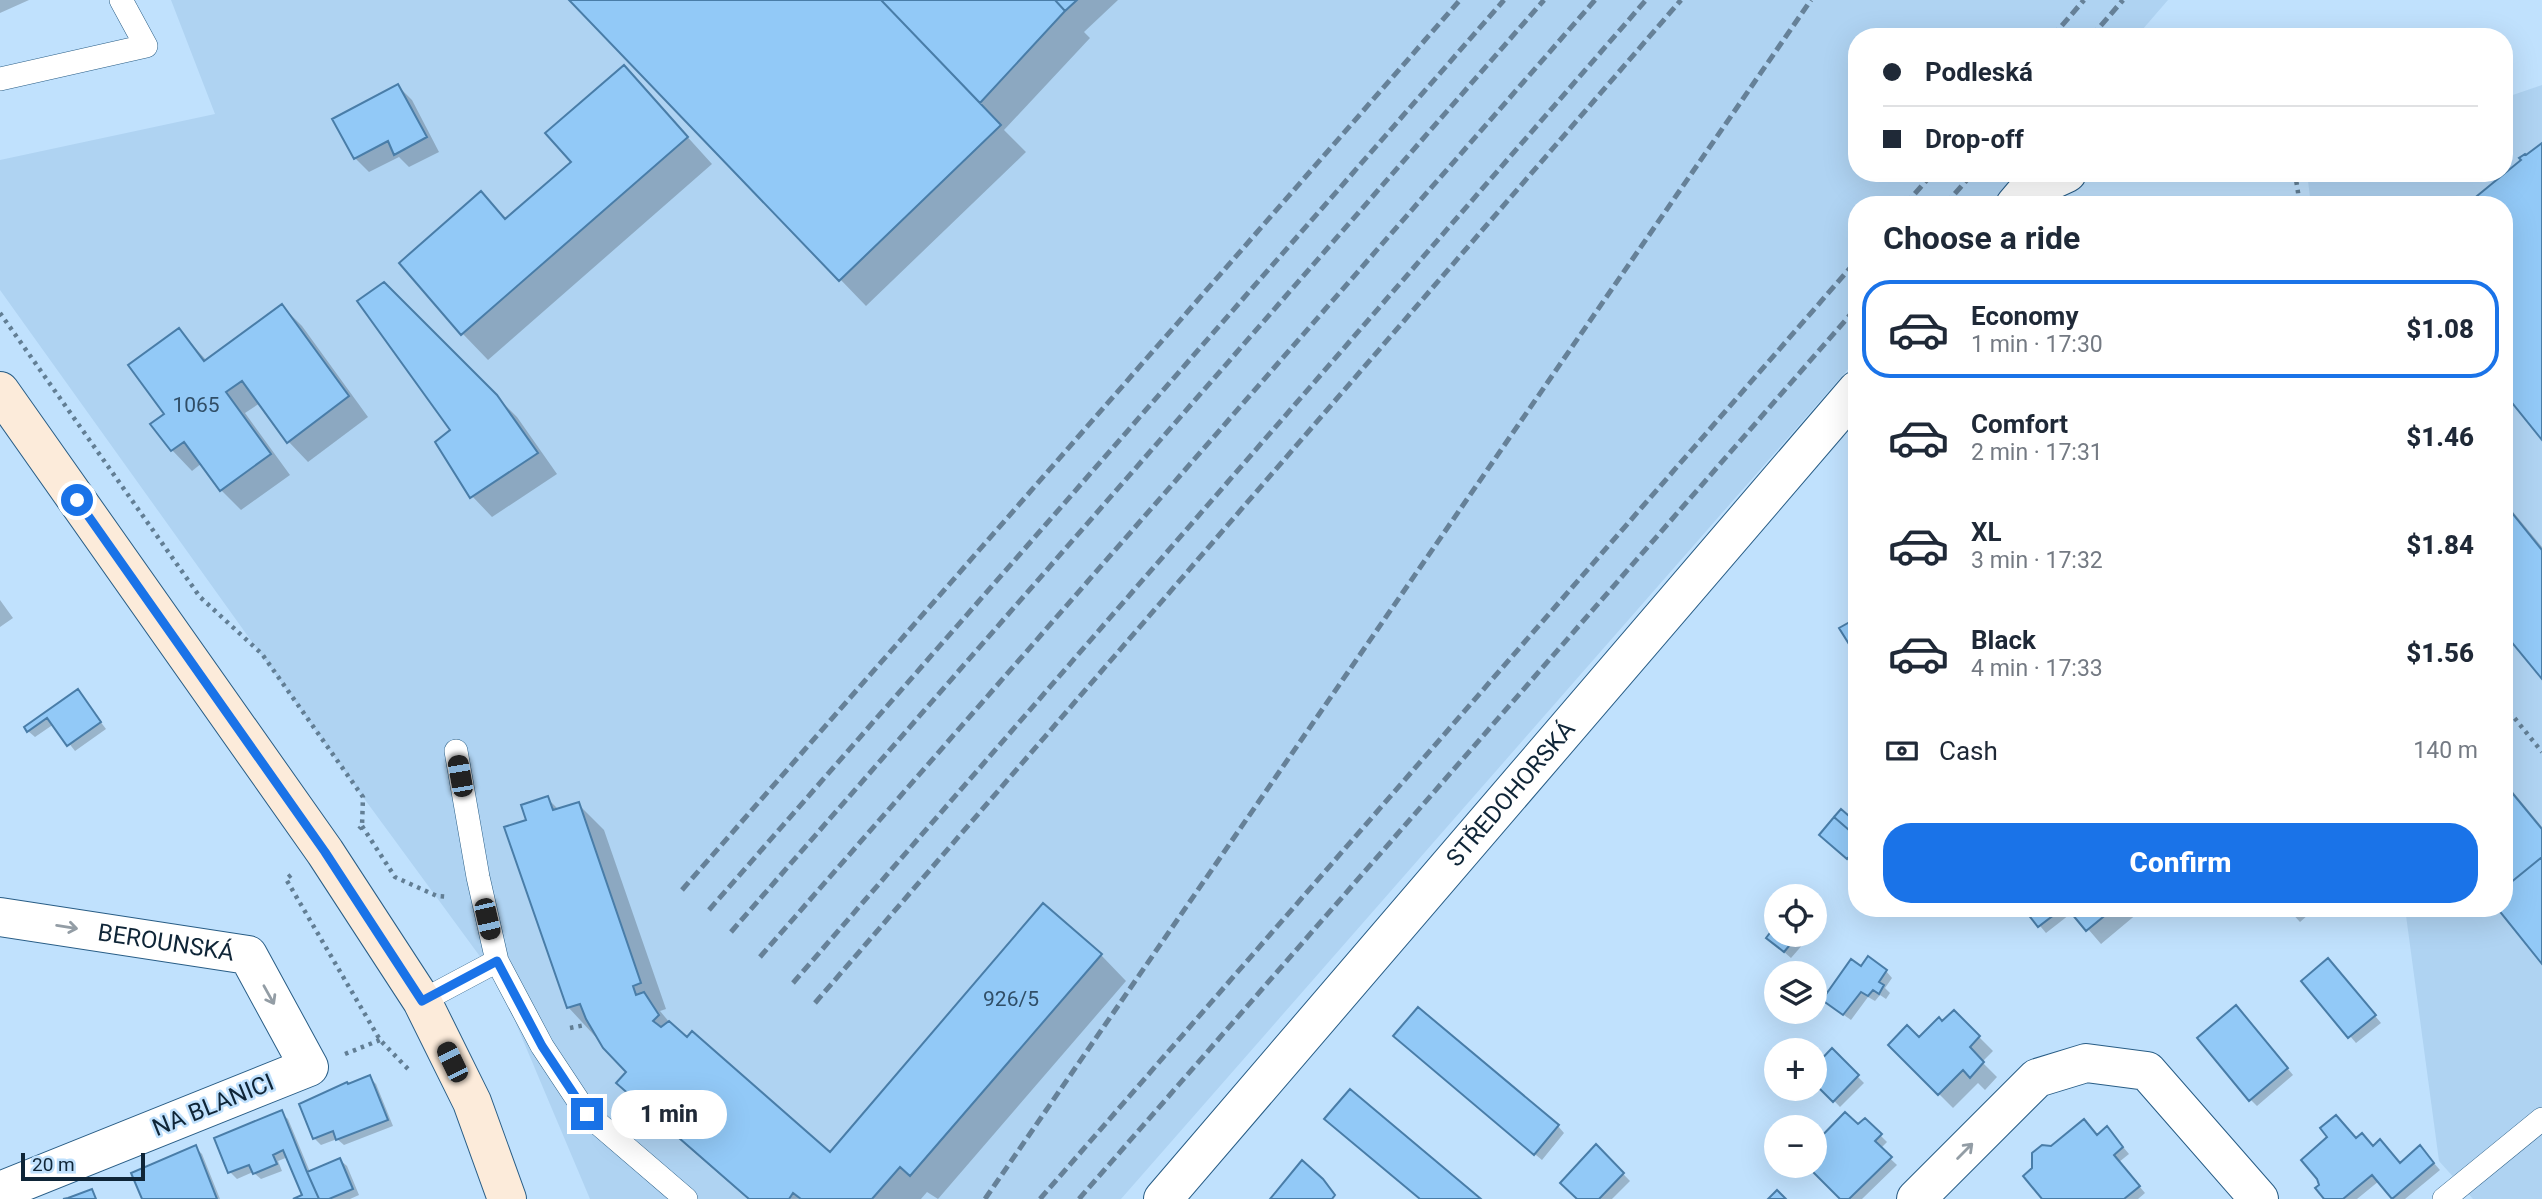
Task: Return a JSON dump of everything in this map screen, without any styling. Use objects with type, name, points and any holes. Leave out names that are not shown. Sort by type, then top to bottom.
[{"type":"main road","points":[[0,391],[325,852],[422,1001],[472,1102],[507,1199]]},
{"type":"street","points":[[2023,196],[2048,182]]},
{"type":"street","name":"STŘEDOHORSKÁ","points":[[1163,1199],[1848,400]]},
{"type":"street","name":"BEROUNSKÁ","points":[[0,917],[248,956],[309,1067]]},
{"type":"street","points":[[1916,1199],[2037,1078],[2086,1063],[2147,1071],[2259,1199]]},
{"type":"street","name":"NA BLANICI","points":[[0,1191],[309,1067]]},
{"type":"lane","points":[[0,79],[146,46],[121,0]]},
{"type":"lane","points":[[456,751],[478,877],[497,961],[542,1046],[587,1114],[686,1199]]},
{"type":"lane","points":[[422,1001],[497,961]]},
{"type":"lane","points":[[2444,1199],[2542,1119]]},
{"type":"path","points":[[0,313],[200,597],[262,653],[363,797]]},
{"type":"path","points":[[2513,716],[2542,752]]},
{"type":"path","points":[[328,952],[380,1040]]},
{"type":"shaded area","points":[[171,0],[2168,0],[2144,28],[1848,28],[1848,182],[2010,182],[1999,196],[1848,196],[1848,369],[1121,1199],[590,1199],[498,981],[0,290],[0,160],[215,114]]},
{"type":"shaded area","points":[[2542,85],[2542,1199],[2473,1199],[2439,1161],[2406,917],[2513,917],[2513,196],[2310,196],[2308,182],[2513,182],[2513,95]]},
{"type":"building","points":[[569,0],[881,0],[1001,125],[839,281]]},
{"type":"building","points":[[881,0],[1055,0],[1065,11],[980,103]]},
{"type":"building","points":[[1055,0],[1077,0],[1065,11]]},
{"type":"building","points":[[624,65],[688,137],[461,335],[399,263],[481,191],[505,219],[571,162],[545,133]]},
{"type":"building","points":[[398,84],[427,137],[394,155],[388,141],[354,159],[332,119]]},
{"type":"building","points":[[2542,143],[2542,440],[2513,404],[2513,196],[2477,196],[2494,182],[2513,182],[2513,167],[2521,160],[2519,158]]},
{"type":"building","points":[[384,282],[497,395],[538,453],[470,498],[435,442],[450,430],[357,301]]},
{"type":"building","points":[[282,304],[349,396],[287,443],[242,381],[226,392],[271,454],[220,491],[184,442],[171,451],[150,424],[164,414],[128,365],[179,328],[204,361]]},
{"type":"building","points":[[2513,514],[2542,550],[2542,679],[2513,644]]},
{"type":"building","points":[[1848,623],[1848,642],[1839,628]]},
{"type":"building","points":[[78,689],[101,722],[67,746],[47,718],[27,732],[24,727]]},
{"type":"building","points":[[2513,794],[2542,829],[2542,857],[2513,881]]},
{"type":"building","points":[[548,796],[553,810],[579,802],[641,983],[633,986],[636,995],[644,992],[659,1015],[653,1021],[661,1027],[669,1021],[687,1037],[692,1031],[830,1152],[1043,903],[1102,954],[910,1176],[900,1167],[872,1199],[801,1199],[793,1193],[789,1199],[749,1199],[616,1083],[626,1072],[603,1048],[580,1004],[567,1008],[504,827],[526,820],[521,805]]},
{"type":"building","points":[[1841,809],[1848,815],[1848,829],[1834,817]]},
{"type":"building","points":[[1834,817],[1848,829],[1848,858],[1847,859],[1819,835]]},
{"type":"building","points":[[2542,857],[2542,964],[2504,917],[2513,917],[2513,881]]},
{"type":"building","points":[[2030,917],[2051,917],[2038,927]]},
{"type":"building","points":[[2074,917],[2103,917],[2086,931]]},
{"type":"building","points":[[1868,956],[1887,970],[1879,982],[1884,985],[1879,994],[1873,990],[1868,996],[1861,992],[1843,1015],[1827,1004],[1827,993],[1851,959],[1861,966]]},
{"type":"building","points":[[2328,958],[2376,1015],[2348,1038],[2301,981]]},
{"type":"building","points":[[2236,1005],[2288,1068],[2249,1101],[2197,1038]]},
{"type":"building","points":[[1418,1007],[1559,1125],[1534,1155],[1393,1036]]},
{"type":"building","points":[[1954,1010],[1980,1036],[1970,1047],[1984,1062],[1970,1078],[1963,1070],[1938,1095],[1888,1045],[1907,1025],[1919,1037],[1939,1017],[1942,1021]]},
{"type":"building","points":[[1832,1048],[1859,1075],[1833,1102],[1827,1096],[1827,1053]]},
{"type":"building","points":[[370,1075],[388,1120],[336,1140],[333,1131],[313,1139],[299,1104],[347,1082],[348,1084]]},
{"type":"building","points":[[1350,1089],[1481,1199],[1420,1199],[1324,1119]]},
{"type":"building","points":[[282,1110],[319,1199],[293,1199],[302,1195],[283,1150],[273,1155],[277,1164],[253,1174],[249,1165],[228,1173],[214,1138]]},
{"type":"building","points":[[1845,1112],[1858,1124],[1865,1118],[1882,1134],[1875,1141],[1892,1157],[1849,1199],[1840,1199],[1819,1178],[1827,1178],[1827,1131]]},
{"type":"building","points":[[2336,1115],[2356,1138],[2362,1133],[2373,1146],[2380,1139],[2400,1163],[2420,1145],[2434,1163],[2392,1199],[2372,1175],[2343,1199],[2324,1199],[2315,1188],[2319,1185],[2317,1179],[2301,1160],[2327,1137],[2320,1128]]},
{"type":"building","points":[[2084,1119],[2097,1135],[2107,1126],[2123,1147],[2114,1155],[2140,1186],[2124,1199],[2042,1199],[2023,1176],[2032,1168],[2032,1153],[2042,1145],[2051,1146]]},
{"type":"building","points":[[1596,1144],[1624,1173],[1599,1199],[1577,1199],[1560,1183]]},
{"type":"building","points":[[196,1145],[217,1199],[142,1199],[131,1173]]},
{"type":"building","points":[[340,1158],[353,1189],[329,1199],[319,1199],[307,1172]]},
{"type":"building","points":[[1302,1160],[1323,1179],[1335,1195],[1332,1199],[1270,1199]]},
{"type":"building","points":[[92,1189],[96,1199],[63,1199],[68,1198]]},
{"type":"building","points":[[1777,1190],[1786,1199],[1768,1199]]},
{"type":"railway","points":[[682,890],[1460,0]]},
{"type":"railway","points":[[709,910],[1504,0]]},
{"type":"railway","points":[[731,932],[1544,0]]},
{"type":"railway","points":[[760,957],[1595,0]]},
{"type":"railway","points":[[793,983],[1646,0]]},
{"type":"railway","points":[[815,1003],[1681,0]]},
{"type":"railway","points":[[985,1199],[1811,0]]},
{"type":"railway","points":[[2060,28],[2084,0]]},
{"type":"railway","points":[[2099,28],[2123,0]]},
{"type":"railway","points":[[1913,196],[1925,182]]},
{"type":"railway","points":[[1953,196],[1965,182]]},
{"type":"railway","points":[[1040,1199],[1848,270]]},
{"type":"railway","points":[[1079,1199],[1848,317]]},
{"type":"route","points":[[77,500],[325,852],[422,1001],[497,961],[542,1046],[587,1114]]}]
